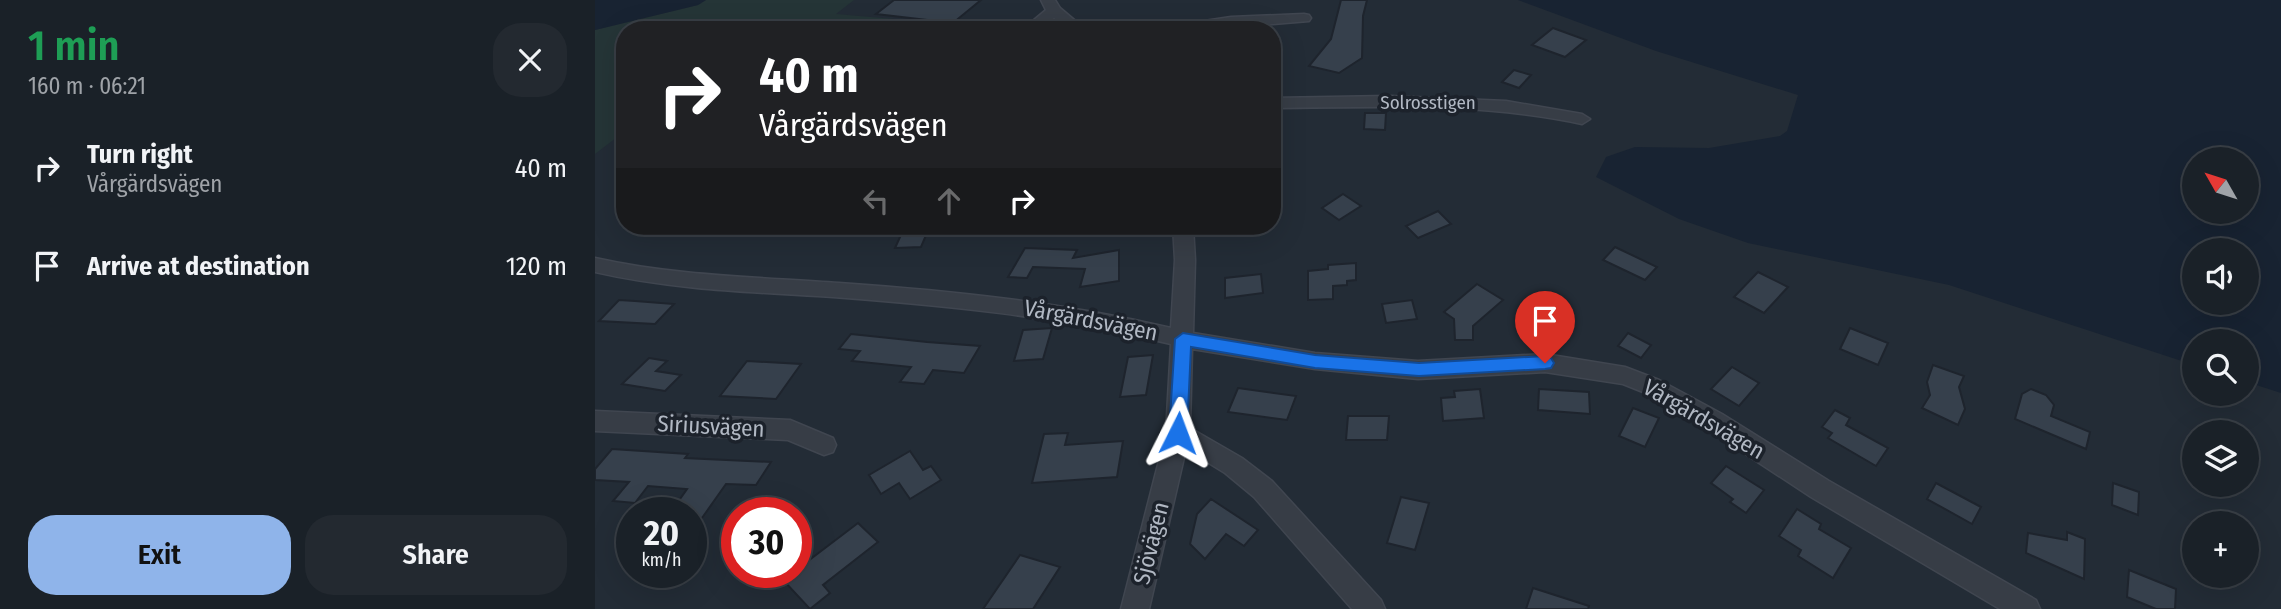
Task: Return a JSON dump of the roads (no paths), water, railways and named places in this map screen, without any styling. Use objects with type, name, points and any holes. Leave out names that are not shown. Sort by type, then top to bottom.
[{"type":"street","points":[[1037,21],[1051,6],[1068,21]]},
{"type":"street","points":[[1231,21],[1304,18]]},
{"type":"street","name":"Solrosstigen","points":[[1281,103],[1454,101],[1539,108],[1582,119]]},
{"type":"street","name":"Sjövägen","points":[[1135,609],[1178,433],[1183,339],[1184,235]]},
{"type":"street","name":"Vårgärdsvägen","points":[[595,265],[649,277],[929,297],[1028,307],[1109,321],[1183,339],[1315,362],[1419,370],[1545,363],[1625,376],[1651,386],[1714,421],[1820,489],[2026,609]]},
{"type":"street","name":"Siriusvägen","points":[[595,421],[790,430],[824,445]]},
{"type":"street","points":[[1178,433],[1221,457],[1261,487],[1304,532],[1347,586],[1371,609]]},
{"type":"water","points":[[595,0],[706,0],[698,5],[632,21],[616,21],[616,25],[595,30]]},
{"type":"water","points":[[1518,0],[2281,0],[2281,393],[2259,386],[2259,329],[2182,329],[2182,361],[1949,285],[1748,243],[1679,219],[1596,177],[1606,157],[1635,147],[1709,148],[1780,136],[1787,131],[1798,95],[1656,51]]}]
